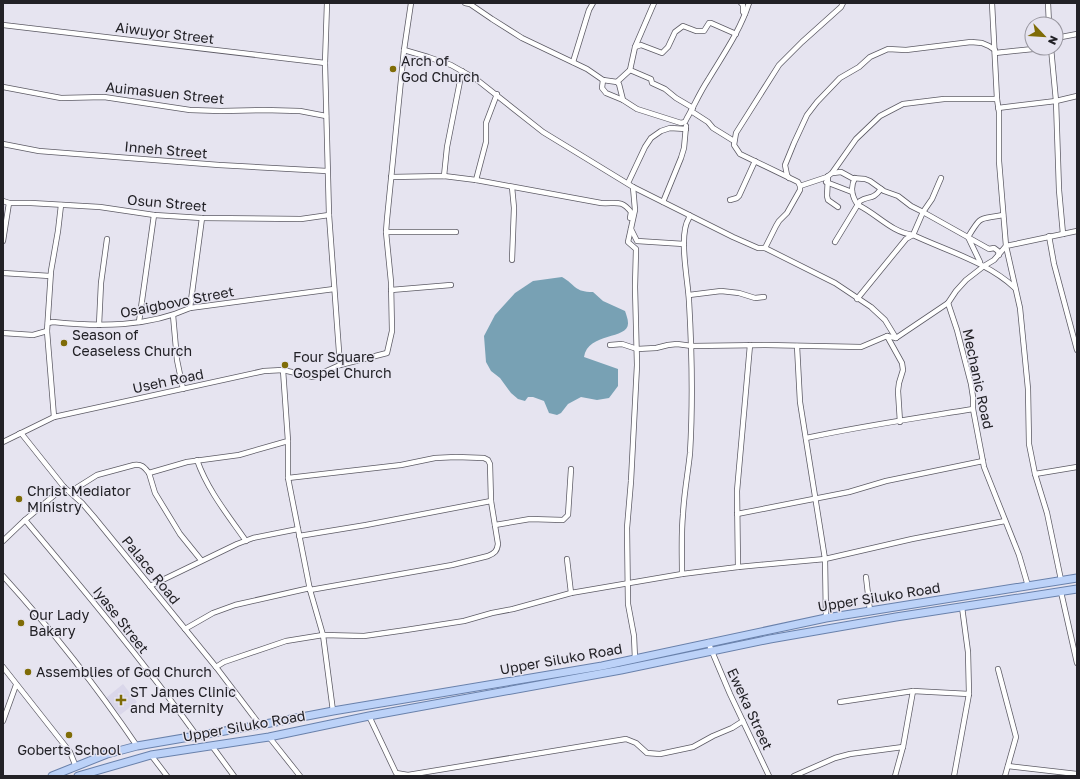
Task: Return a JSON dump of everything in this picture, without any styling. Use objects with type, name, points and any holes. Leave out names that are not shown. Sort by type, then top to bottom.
[{"type":"main road","name":"Upper Siluko Road","points":[[52,776],[107,754],[137,746],[333,711],[577,671],[826,618],[1077,578]]},
{"type":"main road","name":"Upper Siluko Road","points":[[82,775],[151,755],[269,737],[369,716],[614,672],[711,651],[896,617],[1077,589]]},
{"type":"street","points":[[321,3],[327,3],[325,63],[327,171],[340,365]]},
{"type":"street","points":[[411,3],[404,50],[386,232],[391,290],[451,285]]},
{"type":"street","points":[[465,3],[470,4],[522,38],[587,69],[603,80],[617,82]]},
{"type":"street","points":[[573,62],[589,10],[593,3]]},
{"type":"street","points":[[617,82],[630,70],[636,47],[654,3]]},
{"type":"street","points":[[742,3],[743,12],[745,14]]},
{"type":"street","points":[[603,80],[602,88],[606,93],[623,100],[637,109],[681,124],[685,122],[707,81],[736,34],[748,3]]},
{"type":"street","points":[[765,248],[779,221],[790,208],[800,190],[800,186],[798,182],[740,154],[734,145],[736,133],[779,65],[841,7],[843,3]]},
{"type":"street","points":[[992,3],[1003,215],[1006,246],[1020,308],[1028,389],[1029,444],[1035,474],[1047,513],[1061,580]]},
{"type":"street","points":[[1048,3],[1049,16]]},
{"type":"street","points":[[636,47],[641,45],[662,53],[668,47],[675,32],[683,26],[696,31],[704,32],[709,23],[711,23],[736,34]]},
{"type":"street","name":"Aiwuyor Street","points":[[3,25],[325,63]]},
{"type":"street","points":[[1064,36],[1077,34]]},
{"type":"street","points":[[789,178],[785,165],[807,115],[840,78],[859,67],[870,57],[888,49],[906,50],[971,42],[982,43],[989,46],[995,52],[1024,50]]},
{"type":"street","points":[[404,50],[451,64],[497,94],[543,132],[585,156],[633,187],[749,244],[758,248],[765,248],[835,283],[857,299],[872,307],[885,320],[896,338]]},
{"type":"street","points":[[1051,56],[1056,101],[1059,190],[1063,234]]},
{"type":"street","points":[[630,70],[651,79],[652,83],[665,89],[692,109],[713,128],[734,141]]},
{"type":"street","points":[[444,176],[448,141],[462,71]]},
{"type":"street","points":[[617,82],[619,84],[623,100]]},
{"type":"street","name":"Auimasuen Street","points":[[3,87],[61,98],[104,97],[190,110],[300,111],[326,116]]},
{"type":"street","points":[[476,180],[486,142],[486,123],[497,94]]},
{"type":"street","points":[[998,108],[1056,101],[1077,96]]},
{"type":"street","points":[[838,207],[828,200],[827,196],[827,183],[830,174],[856,139],[880,116],[902,104],[944,99],[996,99]]},
{"type":"street","points":[[663,202],[684,148],[687,118]]},
{"type":"street","points":[[628,183],[651,138],[661,131],[670,128],[686,129]]},
{"type":"street","name":"Inneh Street","points":[[3,144],[39,151],[219,165],[327,171]]},
{"type":"street","points":[[730,200],[739,196],[755,162]]},
{"type":"street","points":[[800,186],[830,174],[842,172],[847,176],[865,179],[881,189],[898,196],[911,206],[989,249],[994,248],[998,251],[999,255]]},
{"type":"street","points":[[391,177],[444,176],[476,180],[601,203],[621,203],[625,204],[631,212],[631,228],[637,241],[684,244]]},
{"type":"street","points":[[821,178],[827,183],[852,192]]},
{"type":"street","points":[[855,178],[852,192],[857,204],[896,230],[913,235],[962,257],[975,261],[1015,288]]},
{"type":"street","points":[[857,299],[906,239],[913,235],[941,178]]},
{"type":"street","points":[[512,187],[514,208],[512,260]]},
{"type":"street","points":[[633,187],[635,210],[628,242],[636,248],[635,287],[637,365],[627,528],[627,583],[628,604],[634,636],[635,659]]},
{"type":"street","points":[[835,242],[857,204],[863,199],[874,197],[881,189]]},
{"type":"street","name":"Osun Street","points":[[3,201],[9,203],[100,207],[154,216],[301,219],[329,215]]},
{"type":"street","points":[[3,241],[9,203]]},
{"type":"street","points":[[54,417],[47,331],[50,276],[58,230],[60,205]]},
{"type":"street","points":[[682,574],[682,515],[690,454],[692,346],[684,244],[686,223],[683,212]]},
{"type":"street","points":[[686,223],[689,215]]},
{"type":"street","points":[[968,237],[977,222],[983,218],[1003,215]]},
{"type":"street","points":[[139,322],[154,216]]},
{"type":"street","points":[[190,308],[202,218]]},
{"type":"street","points":[[610,345],[622,344],[637,349],[656,348],[668,345],[861,347],[887,336],[896,338],[948,303],[956,291],[984,266],[994,260],[1006,246],[1077,231]]},
{"type":"street","points":[[386,232],[456,232]]},
{"type":"street","points":[[1049,236],[1054,264],[1077,350]]},
{"type":"street","points":[[968,237],[978,260],[984,266]]},
{"type":"street","points":[[99,325],[101,283],[107,239]]},
{"type":"street","points":[[3,273],[50,276]]},
{"type":"street","name":"Osaigbovo Street","points":[[48,323],[124,325],[173,315],[190,308],[334,289]]},
{"type":"street","name":"Useh Road","points":[[3,442],[54,417],[264,372],[283,370],[313,377],[340,365],[387,353],[392,331],[391,290]]},
{"type":"street","points":[[689,295],[721,290],[739,293],[755,298],[764,297]]},
{"type":"street","name":"Mechanic Road","points":[[948,303],[958,330],[971,384],[973,409],[984,467],[1019,555],[1028,586]]},
{"type":"street","points":[[173,315],[174,340],[183,389]]},
{"type":"street","points":[[3,333],[33,335],[47,331]]},
{"type":"street","points":[[887,336],[902,363],[903,370],[898,391],[900,422]]},
{"type":"street","points":[[738,567],[737,491],[750,345]]},
{"type":"street","points":[[797,346],[800,402],[825,559],[826,618]]},
{"type":"street","points":[[283,370],[288,441],[288,478],[310,589],[323,635],[333,711]]},
{"type":"street","points":[[806,438],[849,428],[900,422],[973,409]]},
{"type":"street","name":"Palace Road","points":[[21,433],[64,487],[82,503],[94,517],[216,667],[260,725]]},
{"type":"street","points":[[149,473],[187,462],[239,455],[288,441]]},
{"type":"street","points":[[185,629],[213,614],[235,605],[310,589],[452,565],[488,556],[497,550],[498,544],[492,501],[490,464],[488,460],[484,458],[435,458],[401,465],[288,478]]},
{"type":"street","points":[[198,460],[203,477],[211,491],[246,541]]},
{"type":"street","points":[[737,514],[849,492],[886,481],[983,461]]},
{"type":"street","points":[[70,492],[97,474],[134,465],[140,464],[144,466],[149,473],[155,493],[180,534],[201,560]]},
{"type":"street","points":[[1035,474],[1077,468]]},
{"type":"street","points":[[495,525],[530,519],[563,520],[566,518],[568,514],[571,469]]},
{"type":"street","points":[[3,541],[64,487]]},
{"type":"street","points":[[300,536],[492,501]]},
{"type":"street","name":"Iyase Street","points":[[25,520],[92,600],[177,708],[197,736]]},
{"type":"street","points":[[216,667],[224,662],[286,641],[323,635],[376,635],[464,621],[571,593],[682,574],[825,559],[912,539],[1005,521]]},
{"type":"street","points":[[150,586],[201,560],[246,541],[298,529]]},
{"type":"street","points":[[567,559],[571,593]]},
{"type":"street","points":[[3,576],[115,713],[137,746]]},
{"type":"street","points":[[866,577],[870,611]]},
{"type":"street","points":[[1060,592],[1077,663]]},
{"type":"street","points":[[954,776],[969,694],[968,652],[962,608]]},
{"type":"street","points":[[708,642],[711,651]]},
{"type":"street","name":"Eweka Street","points":[[711,651],[768,776]]},
{"type":"street","points":[[3,667],[70,752],[76,767]]},
{"type":"street","points":[[998,668],[1016,737],[1005,776]]},
{"type":"street","points":[[3,721],[16,685]]},
{"type":"street","points":[[840,702],[913,691],[969,694]]},
{"type":"street","points":[[895,776],[903,746],[913,691]]},
{"type":"street","points":[[369,716],[396,773],[408,775],[626,739],[636,743],[647,753],[660,754],[693,747],[743,721]]},
{"type":"street","points":[[269,737],[300,776]]},
{"type":"street","points":[[212,746],[234,776]]},
{"type":"street","points":[[794,776],[835,758],[850,754],[903,746]]},
{"type":"street","points":[[151,755],[167,776]]},
{"type":"street","points":[[1008,766],[1063,774],[1077,774]]},
{"type":"shaded area","name":"ST James Clinic and Maternity","points":[[123,684],[137,702],[120,715],[106,698]]},
{"type":"water","points":[[562,277],[576,288],[582,291],[593,292],[603,301],[625,311],[628,323],[627,328],[622,332],[593,344],[587,349],[584,357],[618,369],[618,386],[609,398],[597,400],[581,397],[568,404],[561,413],[557,415],[549,413],[544,401],[533,397],[528,397],[525,401],[518,399],[511,393],[500,378],[491,371],[486,362],[484,336],[495,315],[515,293],[533,281]]},
{"type":"place","name":"Arch of God Church","points":[[393,69]]},
{"type":"place","name":"Season of Ceaseless Church","points":[[64,343]]},
{"type":"place","name":"Four Square Gospel Church","points":[[285,365]]},
{"type":"place","name":"Christ Mediator Ministry","points":[[19,499]]},
{"type":"place","name":"Our Lady Bakary","points":[[21,623]]},
{"type":"place","name":"Assemblies of God Church","points":[[28,672]]},
{"type":"place","name":"ST James Clinic and Maternity","points":[[121,700]]},
{"type":"place","name":"Goberts School","points":[[69,735]]}]
